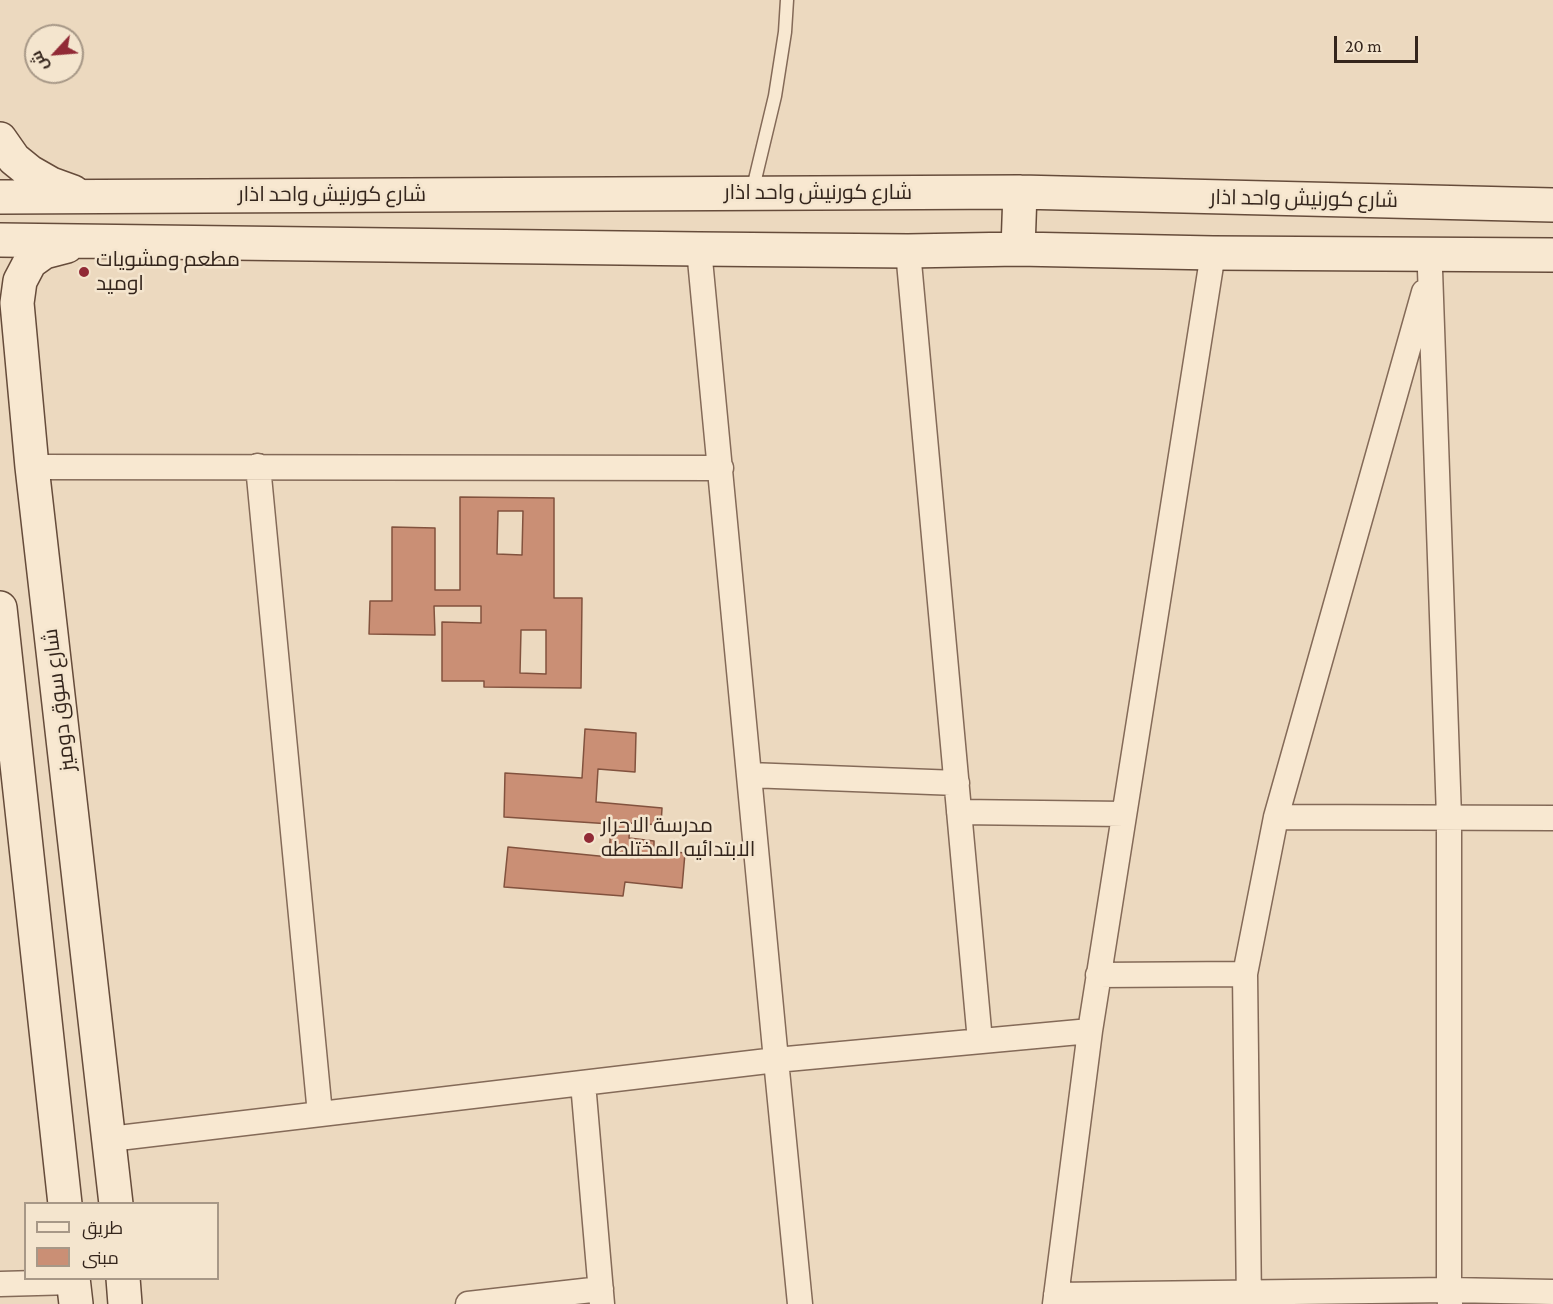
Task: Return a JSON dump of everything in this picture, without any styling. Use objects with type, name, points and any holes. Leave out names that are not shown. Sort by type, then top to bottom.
[{"type":"main road","points":[[0,139],[14,159],[30,172],[51,184],[83,195]]},
{"type":"main road","name":"شارع كورنيش واحد اذار","points":[[0,197],[1020,192],[1553,205]]},
{"type":"main road","points":[[1018,249],[1020,192]]},
{"type":"main road","points":[[0,240],[908,251],[1018,249],[1213,253],[1430,263],[1553,255]]},
{"type":"main road","name":"شارع سوق دوميز","points":[[90,242],[51,249],[30,262],[22,275],[9,326],[32,467],[116,1202]]},
{"type":"main road","points":[[0,608],[3,659],[65,1202]]},
{"type":"main road","points":[[37,944],[86,938]]},
{"type":"main road","points":[[123,1280],[125,1304]]},
{"type":"street","points":[[699,249],[800,1304]]},
{"type":"street","points":[[908,251],[980,1041]]},
{"type":"street","points":[[1213,253],[1098,975],[1055,1299],[1449,1297],[1553,1292]]},
{"type":"street","points":[[1249,1298],[1245,974],[1276,817],[1430,263]]},
{"type":"street","points":[[1430,263],[1449,817],[1449,1297]]},
{"type":"street","points":[[258,466],[320,1114]]},
{"type":"street","points":[[32,467],[721,468]]},
{"type":"street","points":[[749,776],[957,783]]},
{"type":"street","points":[[959,812],[1124,814]]},
{"type":"street","points":[[1276,817],[1553,818]]},
{"type":"street","points":[[1098,975],[1245,974]]},
{"type":"street","points":[[110,1139],[776,1060],[1090,1031]]},
{"type":"street","points":[[468,1304],[602,1296],[583,1083]]},
{"type":"street","points":[[0,1284],[74,1288]]},
{"type":"lane","points":[[751,193],[776,96],[787,0]]},
{"type":"building","points":[[460,497],[554,498],[554,598],[582,598],[581,688],[484,687],[484,681],[442,681],[442,622],[481,623],[481,606],[434,606],[435,635],[369,634],[370,601],[392,601],[392,527],[435,528],[435,590],[460,590]],"holes":[[[498,511],[523,511],[522,555],[497,554]],[[521,630],[546,630],[546,674],[520,673]]]},
{"type":"building","points":[[585,729],[636,733],[635,772],[598,769],[596,802],[662,808],[661,825],[630,823],[629,838],[654,841],[654,850],[685,853],[682,888],[625,882],[623,896],[504,887],[508,847],[609,857],[611,824],[504,817],[505,773],[582,778]]},
{"type":"place","name":"مطعم ومشويات اوميد","points":[[84,272]]},
{"type":"place","name":"مدرسة الاحرار الابتدائيه المختلطه","points":[[589,838]]}]
